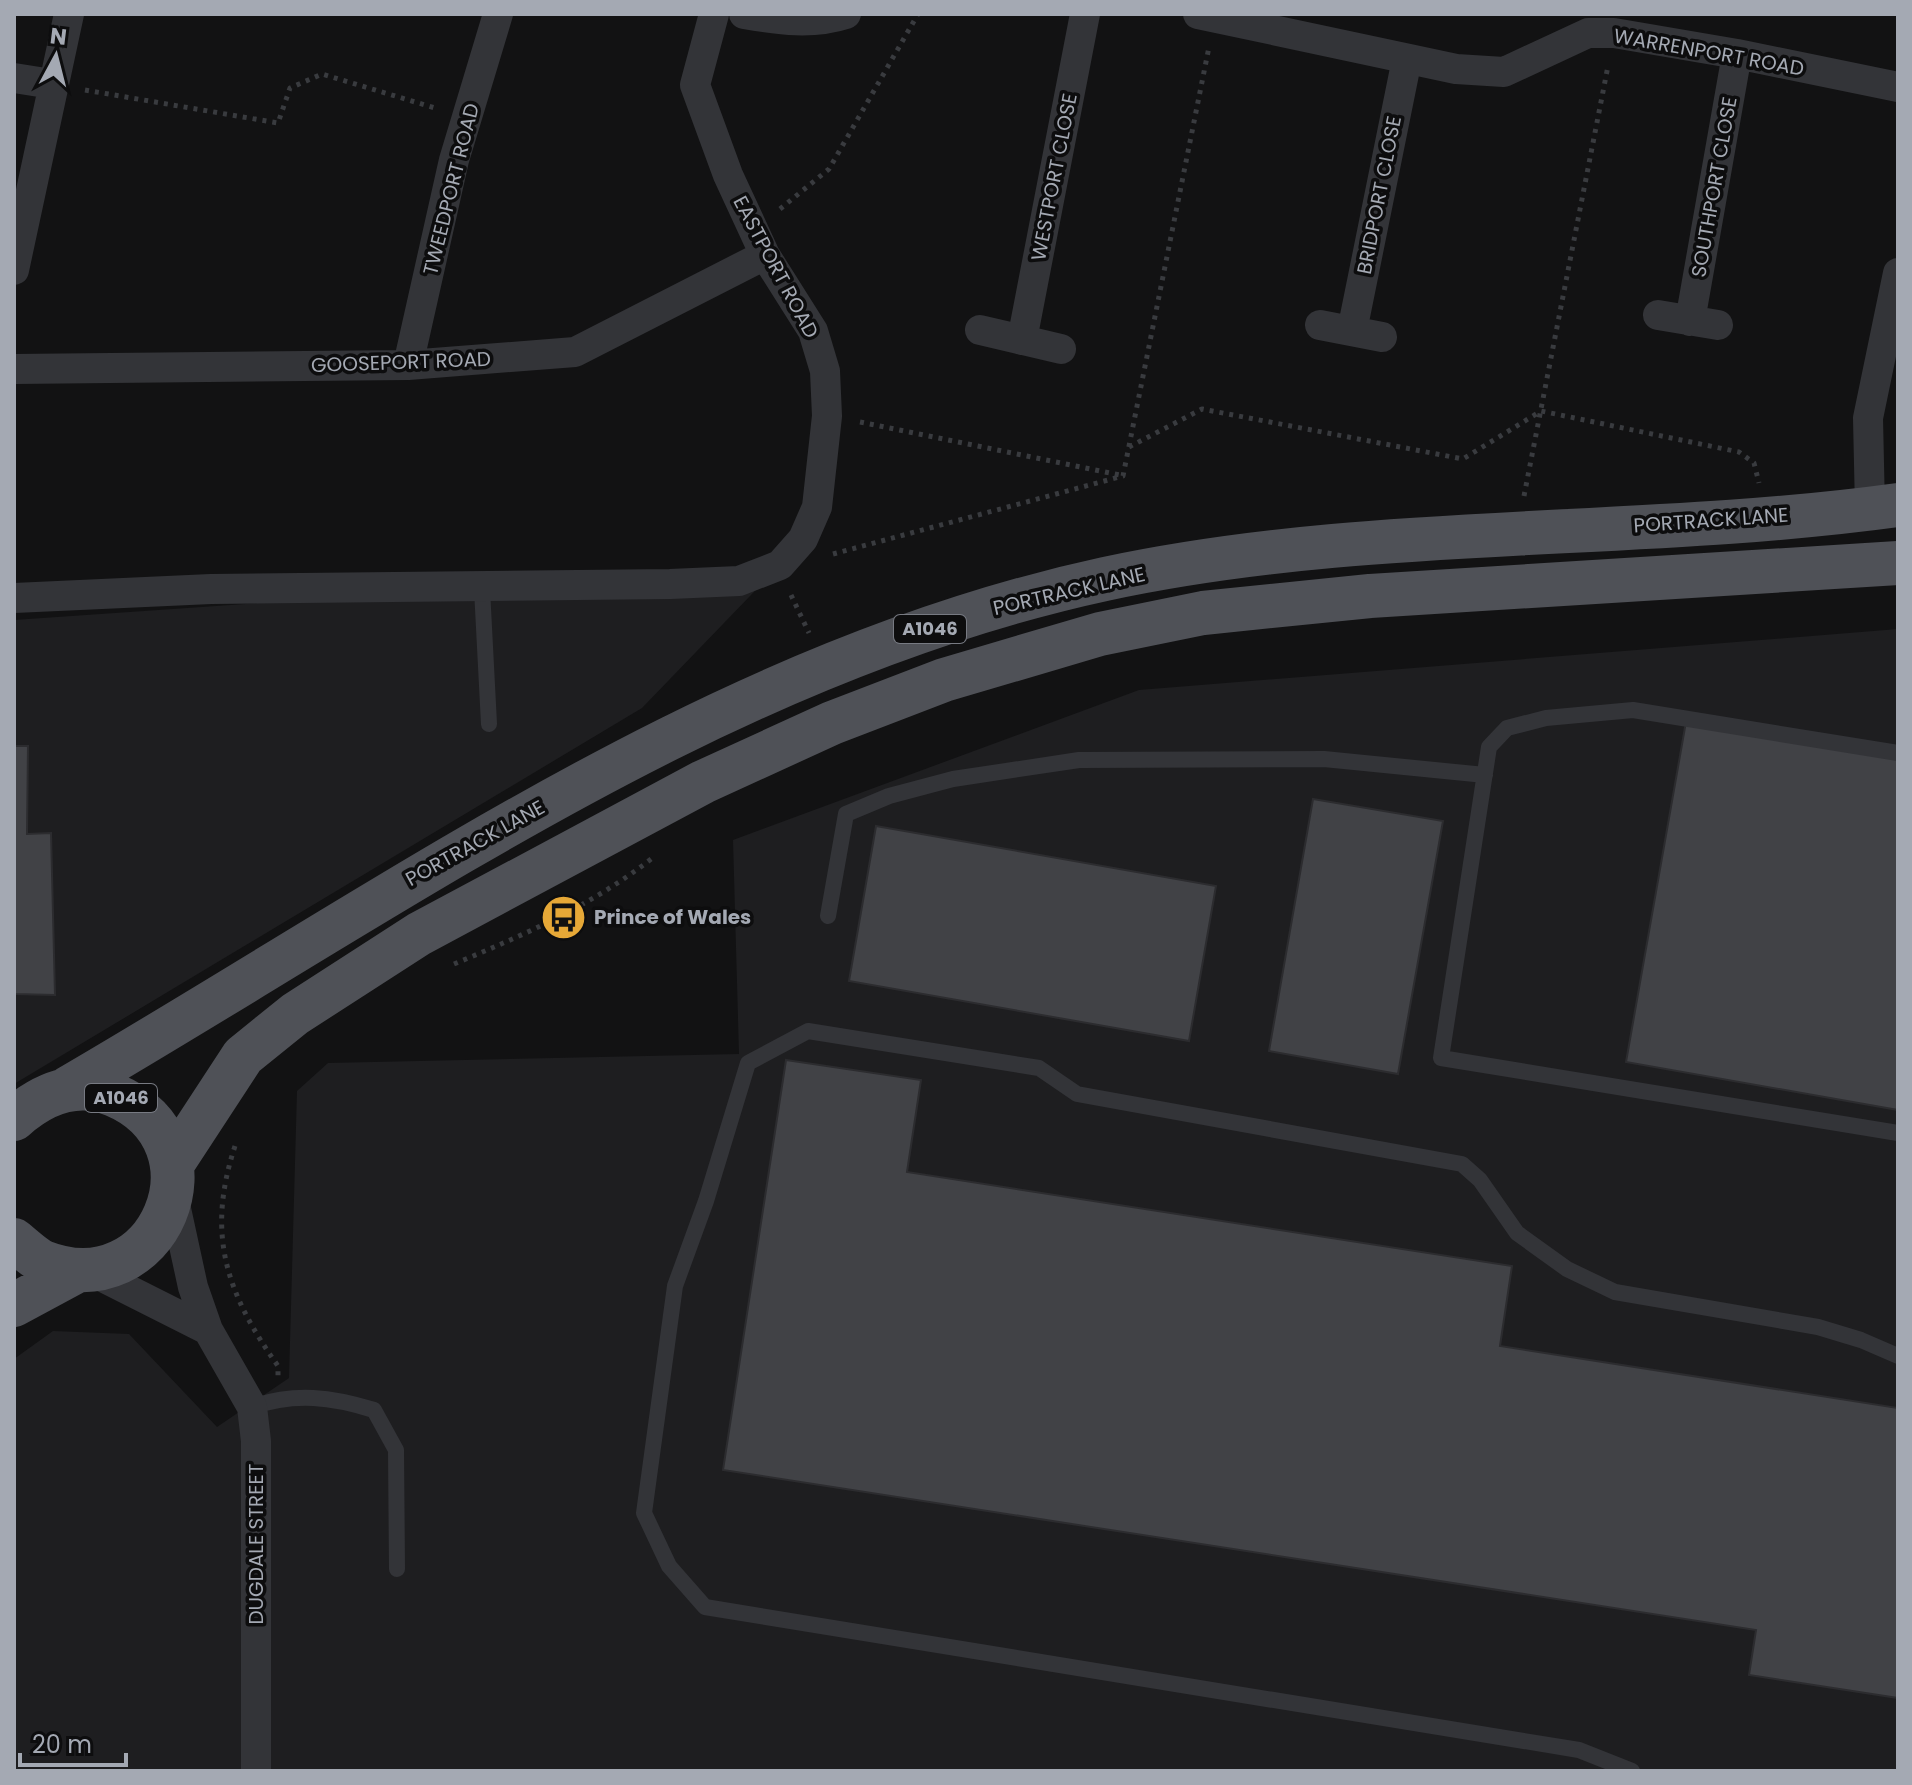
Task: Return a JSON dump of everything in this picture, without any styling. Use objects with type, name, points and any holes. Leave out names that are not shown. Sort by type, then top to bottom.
[{"type":"main road","name":"PORTRACK LANE","points":[[68,1088],[404,882],[643,749],[825,666],[974,613],[1106,579],[1321,544],[1515,534],[1884,507]]},
{"type":"main road","name":"A1046","points":[[14,1305],[84,1270],[111,1266],[139,1251],[161,1225],[173,1179],[243,1056],[295,1014],[419,934],[703,782],[832,723],[944,680],[1100,634],[1203,613],[1370,596],[1898,563]]},
{"type":"main road","name":"A1046","points":[[14,1119],[35,1100],[68,1088],[101,1089],[133,1103],[159,1128],[173,1179]]},
{"type":"main road","points":[[14,1240],[41,1261],[84,1270]]},
{"type":"street","points":[[14,270],[69,14]]},
{"type":"street","name":"TWEEDPORT ROAD","points":[[408,365],[454,160],[498,14]]},
{"type":"street","name":"EASTPORT ROAD","points":[[714,14],[695,85],[728,175],[760,242],[813,331],[825,371],[827,416],[817,507],[803,539],[780,565]]},
{"type":"street","points":[[744,14],[789,21],[827,20],[846,14]]},
{"type":"street","name":"WESTPORT CLOSE","points":[[1022,340],[1085,14]]},
{"type":"street","name":"WARRENPORT ROAD","points":[[1198,14],[1456,69],[1504,72],[1588,33],[1614,33],[1898,87]]},
{"type":"street","name":"SOUTHPORT CLOSE","points":[[1658,315],[1704,323],[1737,54]]},
{"type":"street","name":"BRIDPORT CLOSE","points":[[1352,331],[1407,59]]},
{"type":"street","points":[[14,78],[52,84]]},
{"type":"street","name":"GOOSEPORT ROAD","points":[[14,369],[408,365],[575,352],[760,242]]},
{"type":"street","points":[[1884,507],[1868,418],[1898,273]]},
{"type":"street","points":[[1320,325],[1382,337]]},
{"type":"street","points":[[980,330],[1061,349]]},
{"type":"street","points":[[14,598],[211,589],[482,589],[739,581],[780,565]]},
{"type":"street","name":"DUGDALE STREET","points":[[173,1179],[193,1287],[208,1330],[265,1402],[256,1441],[256,1771]]},
{"type":"street","points":[[84,1270],[208,1330]]},
{"type":"lane","points":[[482,589],[489,724]]},
{"type":"lane","points":[[1898,753],[1633,710],[1546,718],[1507,728],[1489,747],[1441,1058],[1898,1133]]},
{"type":"lane","points":[[828,916],[846,814],[889,796],[953,779],[1079,760],[1324,759],[1485,775]]},
{"type":"lane","points":[[1632,1771],[1579,1750],[705,1607],[669,1566],[644,1513],[675,1286],[706,1201],[748,1063],[808,1031],[1039,1068],[1077,1094],[1462,1164],[1480,1180],[1517,1233],[1567,1269],[1615,1292],[1818,1327],[1861,1340],[1898,1356]]},
{"type":"lane","points":[[265,1402],[332,1397],[374,1410],[396,1450],[397,1569]]},
{"type":"path","points":[[760,242],[829,169],[918,14]]},
{"type":"path","points":[[1522,506],[1614,33]]},
{"type":"path","points":[[52,84],[278,123],[290,88],[322,74],[468,118]]},
{"type":"path","points":[[1128,448],[1202,409],[1463,459],[1541,411],[1739,452],[1754,463],[1760,490]]},
{"type":"path","points":[[827,416],[1123,476]]},
{"type":"path","points":[[780,565],[797,610],[825,666]]},
{"type":"path","points":[[444,968],[563,917],[645,863]]},
{"type":"path","points":[[236,1142],[226,1175],[219,1223],[225,1259],[241,1307],[278,1366],[265,1402]]},
{"type":"shaded area","points":[[778,567],[642,708],[14,1084],[14,620]]},
{"type":"shaded area","points":[[1898,629],[1898,1771],[14,1771],[14,1359],[53,1331],[129,1334],[217,1427],[289,1378],[297,1091],[328,1063],[739,1054],[733,840],[1139,690]]},
{"type":"building","points":[[1687,716],[1898,753],[1898,1110],[1626,1062]]},
{"type":"building","points":[[14,746],[28,746],[27,834],[51,833],[55,995],[14,994]]},
{"type":"building","points":[[1313,799],[1443,821],[1398,1074],[1269,1051]]},
{"type":"building","points":[[876,826],[1216,886],[1189,1041],[849,981]]},
{"type":"building","points":[[786,1060],[921,1080],[907,1172],[1512,1266],[1500,1346],[1898,1408],[1898,1698],[1749,1675],[1756,1630],[723,1470]]},
{"type":"place","name":"Prince of Wales","points":[[563,917]]}]
